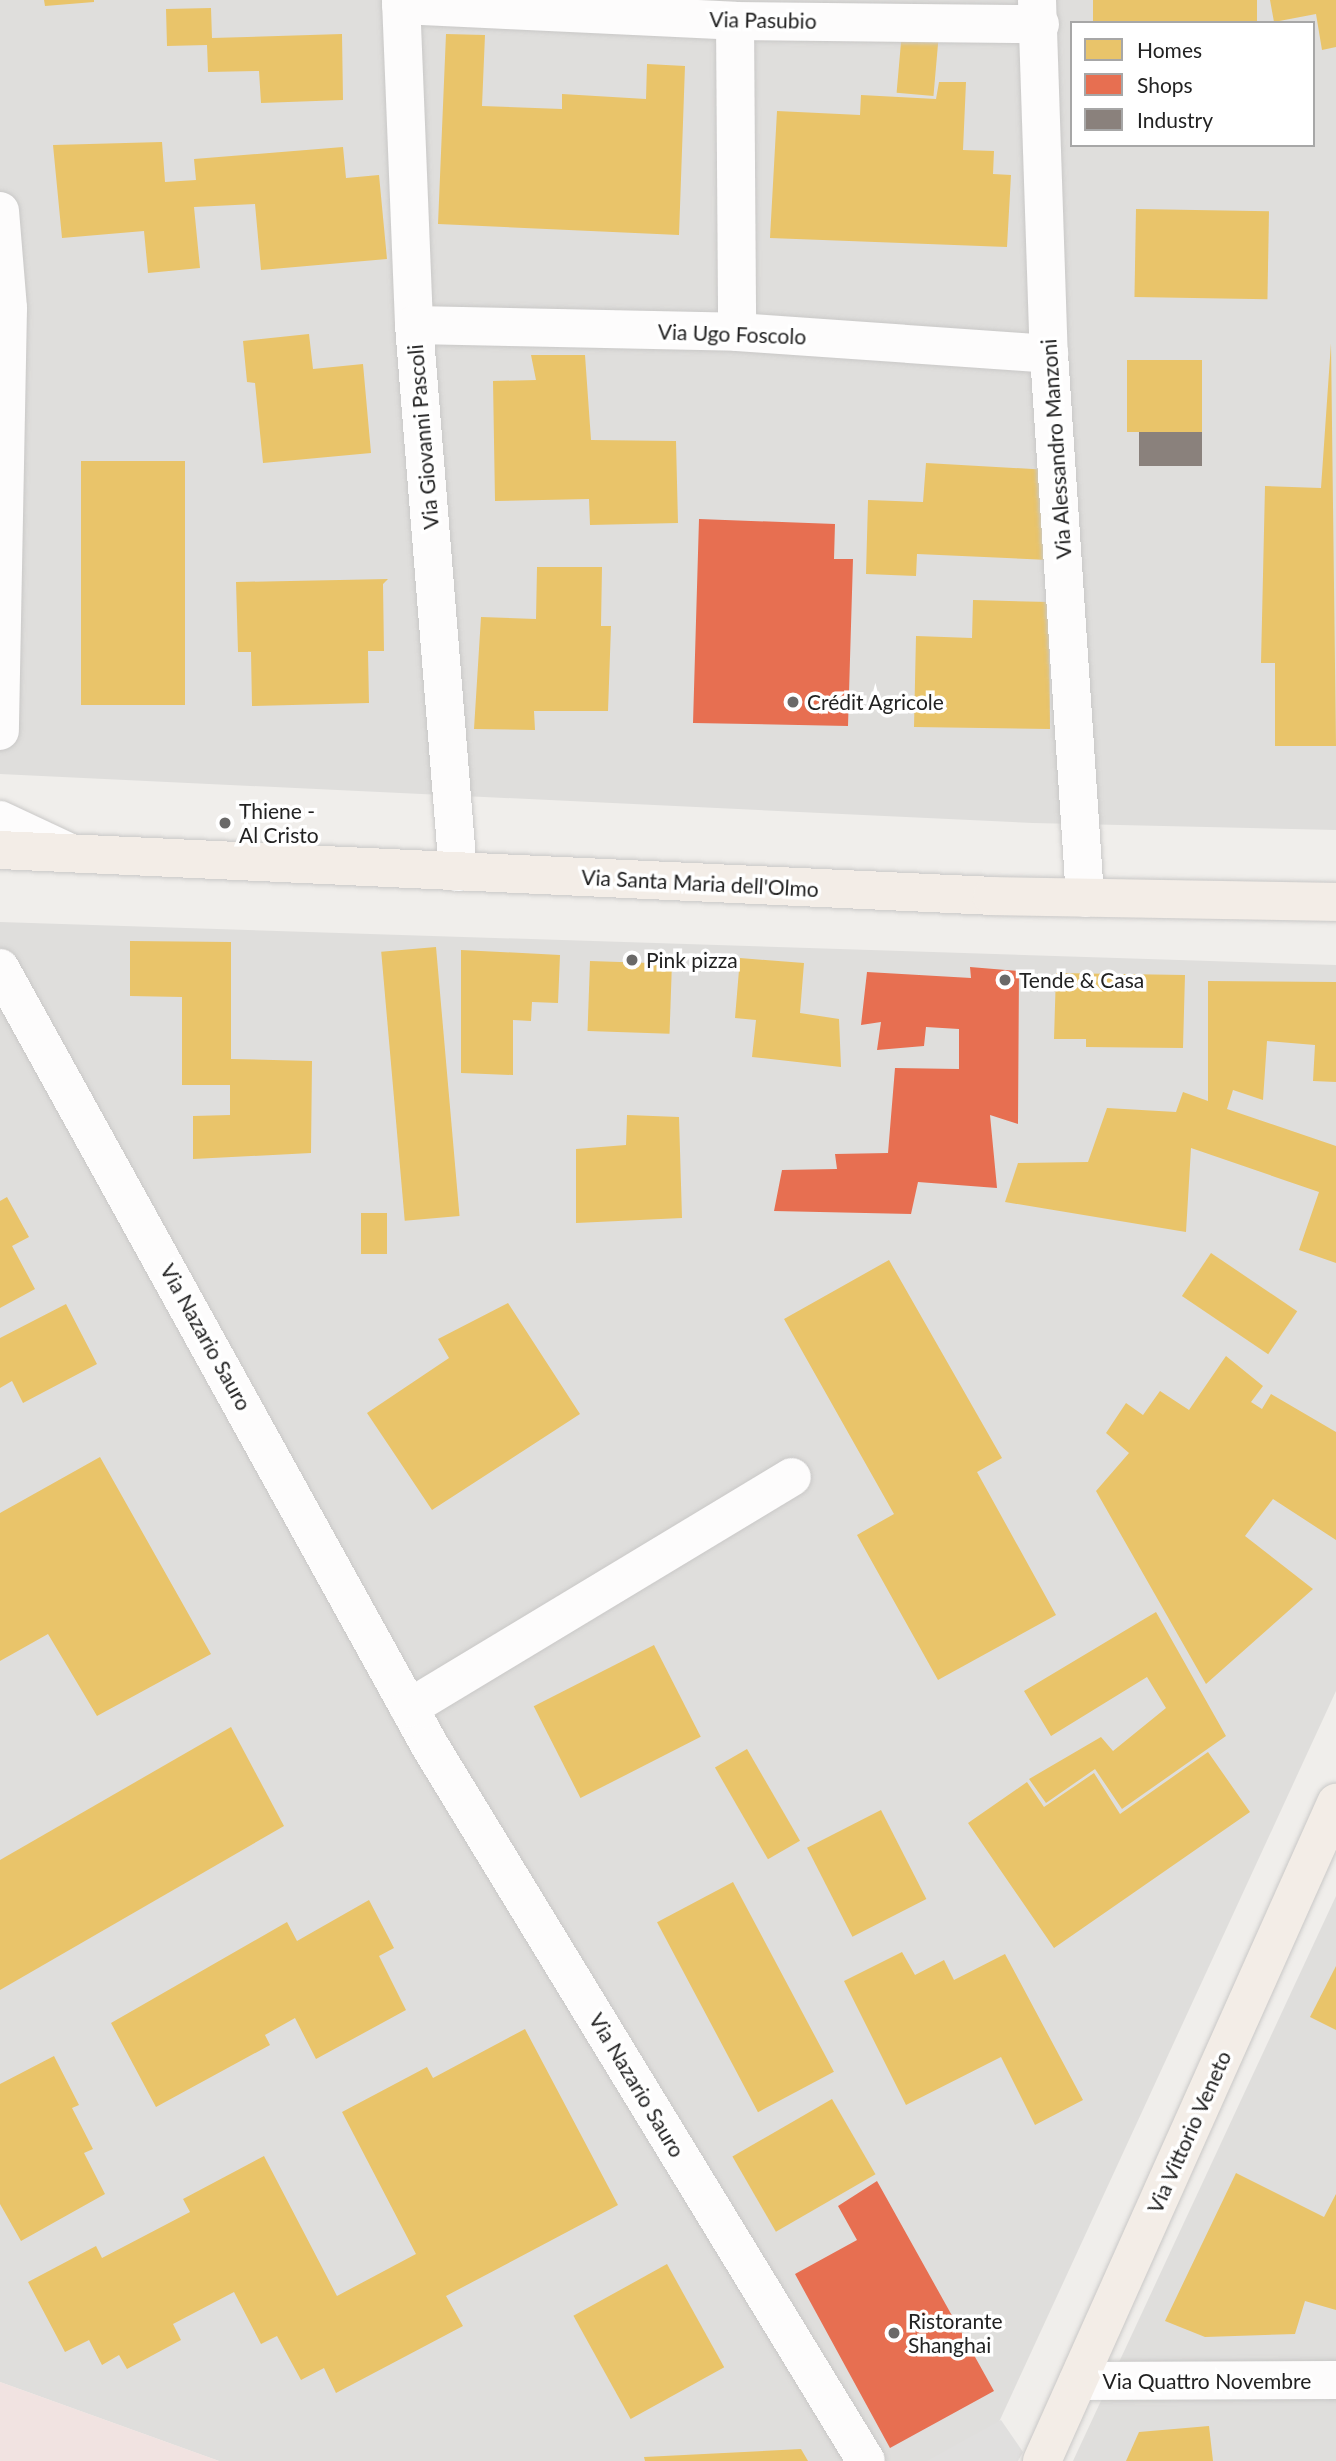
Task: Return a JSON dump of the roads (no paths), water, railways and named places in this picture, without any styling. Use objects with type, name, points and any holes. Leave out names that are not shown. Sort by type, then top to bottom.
[{"type":"main road","name":"Via Santa Maria dell'Olmo","points":[[0,850],[64,850],[458,872],[1086,898],[1336,902]]},
{"type":"main road","name":"Via Vittorio Veneto","points":[[1042,2461],[1336,1803]]},
{"type":"street","name":"Via Pasubio","points":[[401,3],[735,21],[1039,12]]},
{"type":"street","name":"Via Giovanni Pascoli","points":[[401,3],[414,325],[458,872]]},
{"type":"street","name":"Via Alessandro Manzoni","points":[[1039,12],[1049,354],[1086,898]]},
{"type":"street","points":[[735,21],[737,332]]},
{"type":"street","points":[[0,211],[8,308],[0,731]]},
{"type":"street","name":"Via Ugo Foscolo","points":[[414,325],[737,332],[1049,354]]},
{"type":"street","name":"Via Santa Maria dell'Olmo","points":[[0,820],[64,850]]},
{"type":"street","name":"Via Nazario Sauro","points":[[0,968],[409,1708],[866,2461]]},
{"type":"street","points":[[409,1708],[792,1477]]},
{"type":"street","name":"Via Quattro Novembre","points":[[1078,2381],[1336,2380]]},
{"type":"place","name":"Crédit Agricole","points":[[793,702]]},
{"type":"place","name":"Thiene - Al Cristo","points":[[225,823]]},
{"type":"place","name":"Pink pizza","points":[[632,960]]},
{"type":"place","name":"Tende & Casa","points":[[1005,980]]},
{"type":"place","name":"Ristorante Shanghai","points":[[894,2333]]}]
